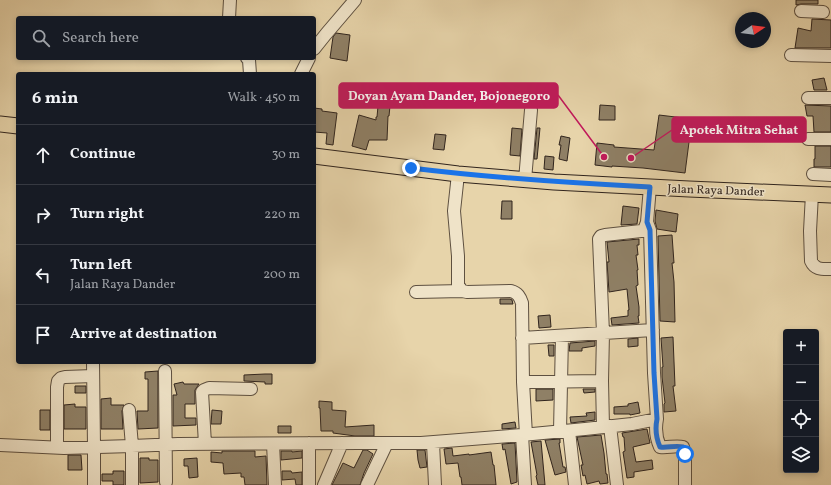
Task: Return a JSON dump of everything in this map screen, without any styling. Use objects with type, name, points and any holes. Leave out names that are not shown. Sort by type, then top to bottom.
[{"type":"main road","points":[[0,124],[16,126]]},
{"type":"main road","name":"Jalan Raya Dander","points":[[316,156],[458,174],[525,180],[831,195]]},
{"type":"street","points":[[229,16],[230,0]]},
{"type":"street","points":[[316,46],[355,0]]},
{"type":"street","points":[[801,12],[826,8]]},
{"type":"street","points":[[791,55],[831,56]]},
{"type":"street","points":[[249,60],[250,72]]},
{"type":"street","points":[[302,72],[308,60]]},
{"type":"street","points":[[808,98],[831,98]]},
{"type":"street","points":[[525,180],[531,110]]},
{"type":"street","points":[[808,139],[831,139]]},
{"type":"street","points":[[458,174],[454,220],[458,256],[458,285],[462,291]]},
{"type":"street","points":[[812,174],[831,175]]},
{"type":"street","points":[[650,187],[647,243],[654,422],[657,441],[660,447],[665,448],[681,446],[685,450],[685,485]]},
{"type":"street","points":[[812,194],[810,231],[811,262],[813,266],[817,268],[831,269]]},
{"type":"street","points":[[617,485],[607,427],[602,380],[603,333],[599,239],[601,236],[605,235],[647,228]]},
{"type":"street","points":[[416,292],[507,291],[518,295],[522,303],[525,485]]},
{"type":"street","points":[[522,338],[650,330]]},
{"type":"street","points":[[562,336],[561,381],[564,431],[575,485]]},
{"type":"street","points":[[93,364],[94,485]]},
{"type":"street","points":[[165,371],[167,445],[166,482]]},
{"type":"street","points":[[57,448],[58,381],[65,377],[93,376]]},
{"type":"street","points":[[523,382],[602,380]]},
{"type":"street","points":[[205,444],[202,392],[209,388],[251,389]]},
{"type":"street","points":[[129,410],[132,446],[132,485]]},
{"type":"street","points":[[0,445],[57,448],[205,444],[411,444],[524,435],[654,422]]},
{"type":"street","points":[[309,443],[309,485]]},
{"type":"street","points":[[324,485],[342,443]]},
{"type":"street","points":[[369,484],[387,443]]},
{"type":"street","points":[[433,443],[435,485]]},
{"type":"street","points":[[273,444],[275,485]]},
{"type":"building","points":[[796,0],[818,0],[818,4],[796,5]]},
{"type":"building","points":[[812,19],[831,20],[831,48],[795,48],[798,28],[811,31]]},
{"type":"building","points":[[336,33],[350,35],[347,61],[330,58],[333,37]]},
{"type":"building","points":[[824,78],[827,90],[814,90],[812,80]]},
{"type":"building","points":[[379,95],[391,96],[387,140],[369,140],[366,150],[352,146],[359,115],[376,120]]},
{"type":"building","points":[[600,105],[615,106],[615,120],[599,120]]},
{"type":"building","points":[[805,105],[831,106],[831,132],[814,132],[813,116],[807,116]]},
{"type":"building","points":[[316,108],[322,109],[322,111],[337,113],[333,145],[326,144],[327,133],[316,132]]},
{"type":"building","points":[[659,115],[692,119],[685,173],[643,168],[595,165],[597,143],[614,145],[614,147],[654,150]]},
{"type":"building","points":[[512,128],[522,129],[520,156],[510,155]]},
{"type":"building","points":[[537,128],[540,128],[537,159],[534,159]]},
{"type":"building","points":[[435,134],[446,135],[444,150],[433,149]]},
{"type":"building","points":[[561,136],[570,138],[567,161],[559,159],[561,145],[559,145]]},
{"type":"building","points":[[815,146],[831,146],[831,167],[814,167]]},
{"type":"building","points":[[545,156],[554,157],[553,170],[544,169]]},
{"type":"building","points":[[502,201],[512,201],[512,219],[501,219]]},
{"type":"building","points":[[623,206],[639,208],[637,224],[621,225]]},
{"type":"building","points":[[656,210],[678,214],[676,232],[657,229],[655,221]]},
{"type":"building","points":[[672,235],[675,322],[660,321],[658,236]]},
{"type":"building","points":[[639,239],[639,245],[637,245],[638,255],[636,255],[638,285],[636,286],[639,307],[639,323],[612,325],[611,318],[628,316],[629,310],[627,289],[609,292],[607,242]]},
{"type":"building","points":[[500,299],[510,299],[512,300],[513,304],[500,304]]},
{"type":"building","points":[[550,315],[551,327],[539,328],[538,316]]},
{"type":"building","points":[[673,337],[675,386],[673,386],[676,411],[664,412],[665,403],[662,377],[663,367],[661,338]]},
{"type":"building","points":[[638,338],[638,346],[628,347],[628,339]]},
{"type":"building","points":[[595,341],[595,346],[582,348],[582,351],[569,351],[570,343]]},
{"type":"building","points":[[548,345],[554,345],[554,356],[549,356]]},
{"type":"building","points":[[158,371],[158,428],[138,429],[137,411],[148,411],[148,379],[145,379],[145,372]]},
{"type":"building","points":[[272,374],[272,384],[265,384],[265,382],[244,381],[244,375]]},
{"type":"building","points":[[183,382],[184,384],[199,384],[195,390],[195,404],[185,404],[185,418],[196,418],[196,425],[173,426],[173,395],[177,395],[174,384]]},
{"type":"building","points":[[75,386],[86,386],[86,393],[75,393]]},
{"type":"building","points":[[536,389],[553,389],[553,400],[536,401]]},
{"type":"building","points":[[583,389],[595,389],[595,392],[584,393]]},
{"type":"building","points":[[111,398],[111,405],[124,405],[122,411],[123,429],[101,429],[101,399]]},
{"type":"building","points":[[319,401],[332,402],[332,410],[346,411],[345,427],[374,425],[374,436],[355,436],[333,433],[333,431],[321,431]]},
{"type":"building","points":[[638,402],[640,413],[630,415],[614,414],[614,407],[628,406],[628,404]]},
{"type":"building","points":[[75,404],[75,407],[86,407],[86,429],[64,429],[64,405]]},
{"type":"building","points":[[40,410],[50,410],[50,430],[40,430]]},
{"type":"building","points":[[212,410],[222,411],[221,424],[211,424]]},
{"type":"building","points":[[595,412],[595,420],[571,423],[570,417],[587,416],[586,413]]},
{"type":"building","points":[[515,422],[516,428],[502,429],[502,424]]},
{"type":"building","points":[[278,426],[291,426],[291,433],[278,433]]},
{"type":"building","points":[[647,429],[650,443],[633,447],[636,462],[652,460],[653,469],[634,472],[634,477],[627,478],[623,452],[625,451],[624,437],[622,433]]},
{"type":"building","points":[[601,435],[608,483],[600,484],[599,481],[587,484],[585,475],[583,476],[581,465],[583,465],[577,437]]},
{"type":"building","points":[[560,439],[559,443],[563,467],[565,467],[566,472],[555,475],[545,440]]},
{"type":"building","points":[[541,441],[545,485],[538,485],[531,442]]},
{"type":"building","points":[[515,443],[517,482],[511,484],[505,449],[503,450],[502,444]]},
{"type":"building","points":[[452,448],[453,456],[491,452],[496,485],[462,485],[458,463],[446,464],[444,449]]},
{"type":"building","points":[[363,450],[367,450],[373,454],[360,485],[332,485],[343,463],[354,468]]},
{"type":"building","points":[[417,450],[425,450],[427,467],[420,468]]},
{"type":"building","points":[[222,451],[255,451],[255,457],[266,456],[267,485],[245,485],[244,477],[241,477],[241,473],[224,474],[223,463],[211,462],[211,452],[222,453]]},
{"type":"building","points":[[281,451],[302,451],[302,458],[281,460]]},
{"type":"building","points":[[68,455],[81,455],[82,470],[68,470]]},
{"type":"building","points":[[140,458],[158,460],[158,482],[140,483]]},
{"type":"building","points":[[197,458],[198,477],[189,478],[188,466],[184,466],[184,459]]},
{"type":"building","points":[[113,471],[124,471],[124,485],[113,485],[113,481],[102,481],[102,474],[113,474]]},
{"type":"building","points":[[282,471],[291,471],[292,473],[302,472],[302,485],[296,485],[295,479],[282,480]]},
{"type":"place","name":"Doyan Ayam Dander, Bojonegoro","points":[[604,157]]},
{"type":"place","name":"Apotek Mitra Sehat","points":[[631,158]]},
{"type":"route","points":[[411,168],[525,180],[650,187],[647,206],[647,222],[650,230],[654,373],[657,419],[655,426],[657,441],[660,447],[665,448],[681,446],[685,450],[685,454]]}]
